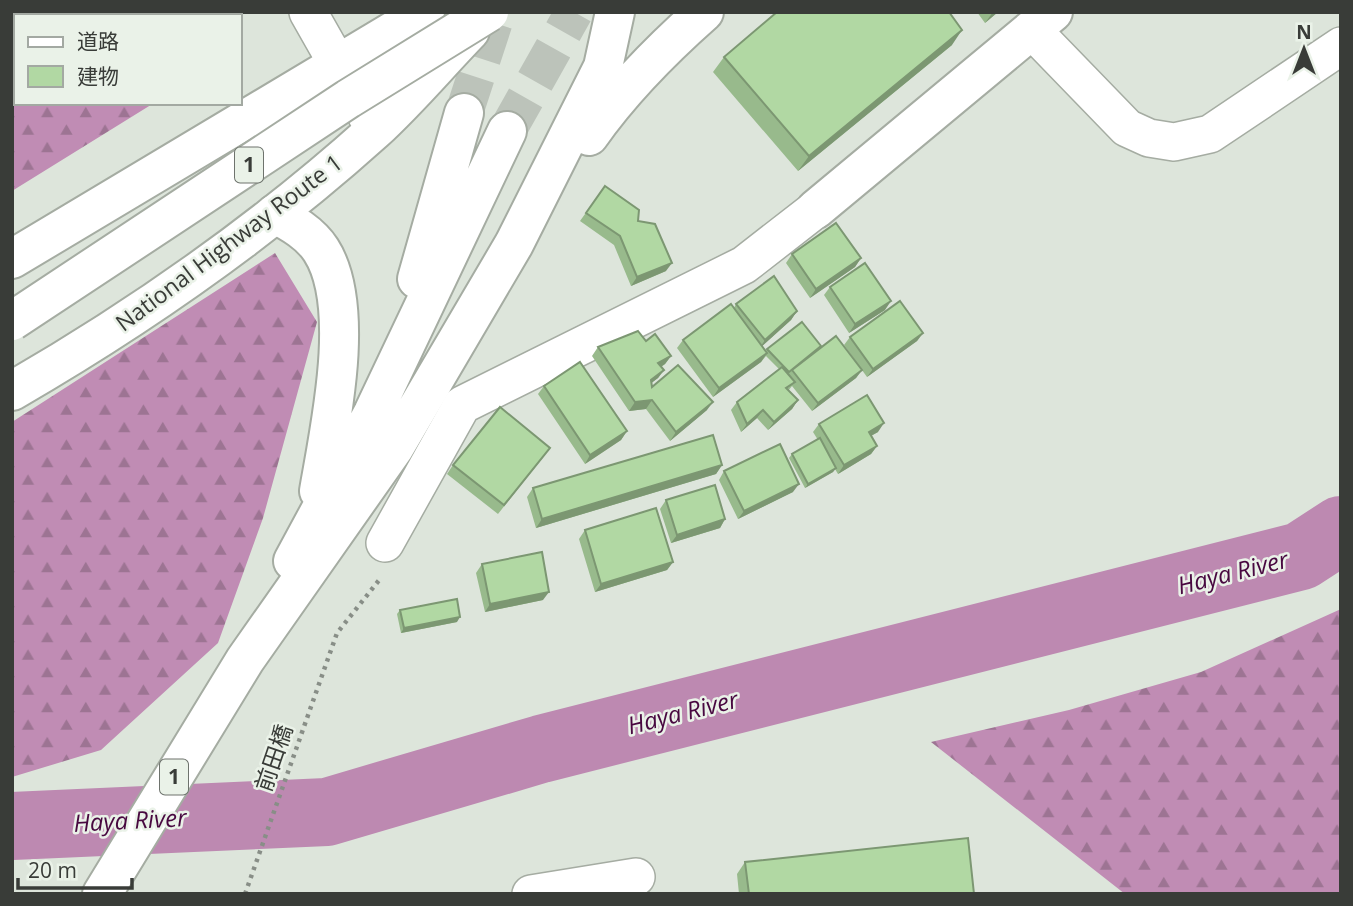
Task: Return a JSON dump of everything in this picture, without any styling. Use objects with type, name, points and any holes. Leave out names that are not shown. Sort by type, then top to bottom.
[{"type":"main road","name":"1","points":[[12,259],[425,12]]},
{"type":"main road","name":"1","points":[[12,321],[348,99],[489,12]]},
{"type":"main road","name":"National Highway Route 1","points":[[12,391],[101,340],[275,214],[375,130],[489,12]]},
{"type":"main road","name":"1","points":[[102,894],[245,660],[394,448],[514,244],[603,66],[615,12]]},
{"type":"main road","name":"1","points":[[514,244],[610,106],[664,47],[704,12]]},
{"type":"main road","points":[[816,209],[1042,21]]},
{"type":"main road","name":"1","points":[[398,355],[426,243],[464,113]]},
{"type":"main road","name":"1","points":[[245,660],[314,517],[373,413],[398,355],[507,131]]},
{"type":"main road","name":"1","points":[[275,214],[299,227],[320,249],[336,282],[339,320],[333,406],[314,517]]},
{"type":"street","points":[[308,12],[375,130]]},
{"type":"street","points":[[1042,21],[1127,128],[1149,138],[1174,142],[1210,134],[1341,46]]},
{"type":"street","points":[[385,543],[462,405],[744,265],[816,209]]},
{"type":"street","points":[[531,894],[636,877]]},
{"type":"path","name":"前田橋","points":[[245,894],[337,633],[384,573],[385,543]]},
{"type":"green space","points":[[14,77],[14,105],[151,105],[12,191]]},
{"type":"green space","points":[[275,253],[317,322],[263,518],[218,643],[101,750],[12,777],[12,422]]},
{"type":"green space","points":[[1341,609],[1341,894],[1125,894],[931,742],[1069,710],[1201,672]]},
{"type":"building","points":[[777,12],[949,12],[962,30],[809,156],[724,57]]},
{"type":"building","points":[[605,186],[639,210],[638,221],[655,224],[672,263],[637,277],[620,236],[586,213]]},
{"type":"building","points":[[836,223],[861,258],[816,289],[792,254]]},
{"type":"building","points":[[865,263],[891,301],[855,324],[830,287]]},
{"type":"building","points":[[774,276],[797,311],[765,340],[736,304]]},
{"type":"building","points":[[900,301],[923,333],[873,369],[850,337]]},
{"type":"building","points":[[731,304],[767,353],[719,388],[683,340]]},
{"type":"building","points":[[802,322],[821,346],[789,372],[767,349]]},
{"type":"building","points":[[638,331],[646,341],[655,334],[671,356],[658,363],[664,370],[651,380],[652,387],[678,365],[713,402],[676,432],[652,400],[635,402],[598,347]]},
{"type":"building","points":[[836,336],[862,370],[818,403],[792,370]]},
{"type":"building","points":[[580,362],[627,431],[590,455],[544,386]]},
{"type":"building","points":[[782,367],[795,382],[786,388],[798,400],[774,422],[763,410],[747,424],[737,402]]},
{"type":"building","points":[[867,395],[884,423],[869,432],[877,446],[844,465],[819,424]]},
{"type":"building","points":[[500,407],[550,448],[504,505],[453,465]]},
{"type":"building","points":[[713,435],[722,465],[542,519],[533,488]]},
{"type":"building","points":[[820,438],[836,468],[808,484],[792,454]]},
{"type":"building","points":[[780,444],[799,484],[744,511],[724,471]]},
{"type":"building","points":[[715,485],[725,519],[677,535],[666,500]]},
{"type":"building","points":[[656,508],[673,562],[601,584],[585,530]]},
{"type":"building","points":[[542,552],[549,592],[490,604],[482,564]]},
{"type":"building","points":[[457,599],[460,617],[404,628],[400,610]]},
{"type":"building","points":[[968,838],[974,894],[749,894],[745,862]]},
{"type":"waterway","name":"Haya River","points":[[12,826],[327,812],[541,749],[1301,556],[1341,530]]},
{"type":"tunnel","points":[[464,113],[497,12]]},
{"type":"tunnel","points":[[507,131],[574,12]]}]
